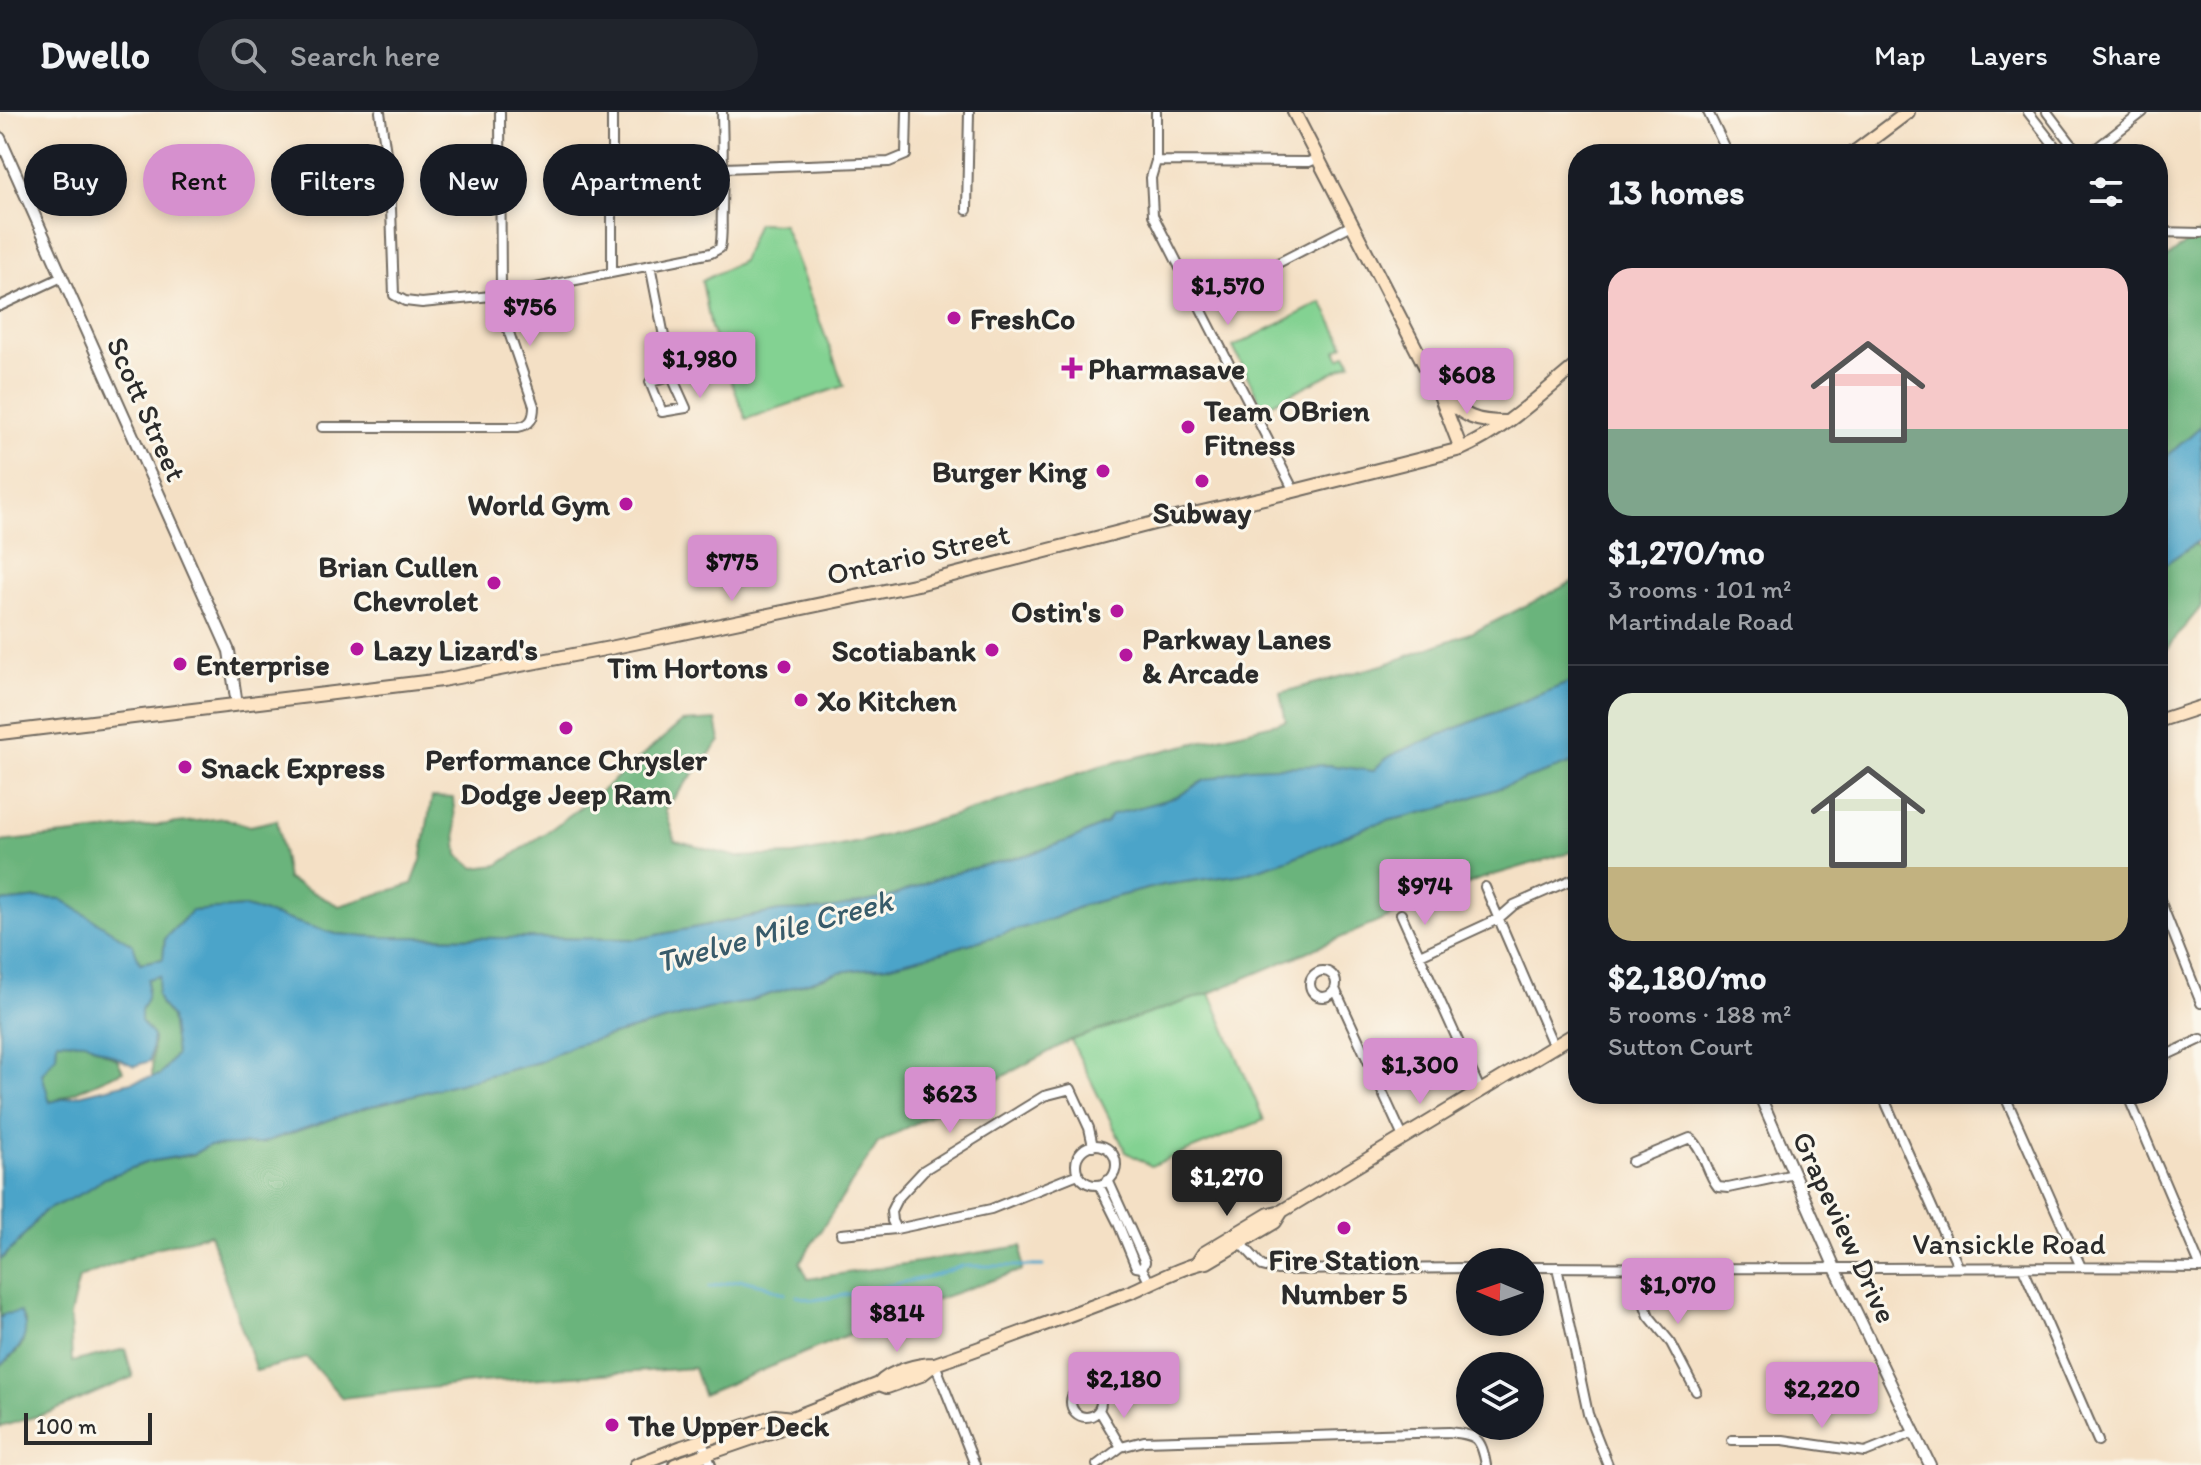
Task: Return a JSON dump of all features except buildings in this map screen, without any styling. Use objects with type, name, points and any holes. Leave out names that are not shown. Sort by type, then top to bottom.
[{"type":"main road","points":[[1294,112],[1440,395],[1461,449]]},
{"type":"main road","points":[[1865,144],[1908,112]]},
{"type":"main road","name":"Ontario Street","points":[[0,733],[442,680],[918,584],[1461,449],[1506,422],[1568,372]]},
{"type":"main road","points":[[1440,395],[1466,416],[1486,422],[1506,422]]},
{"type":"main road","points":[[2168,718],[2201,707]]},
{"type":"main road","points":[[1198,1262],[1204,1253],[1269,1214],[1282,1211],[1568,1038]]},
{"type":"main road","points":[[675,1465],[779,1429],[792,1418],[879,1384],[887,1387],[921,1375],[935,1364],[1050,1323],[1198,1262],[1207,1262],[1275,1222],[1282,1211]]},
{"type":"main road","points":[[636,1465],[682,1447],[707,1454]]},
{"type":"street","points":[[380,112],[390,180],[394,295],[405,301],[422,303],[501,295],[711,253],[720,248],[723,236],[721,216]]},
{"type":"street","points":[[322,427],[518,427],[532,420],[534,406],[504,318],[501,295],[500,112]]},
{"type":"street","points":[[612,112],[612,272]]},
{"type":"street","points":[[722,112],[723,144]]},
{"type":"street","points":[[730,168],[889,162],[906,155],[907,112]]},
{"type":"street","points":[[967,210],[969,112]]},
{"type":"street","points":[[1156,112],[1156,161],[1151,178],[1153,215],[1294,491]]},
{"type":"street","points":[[1708,112],[1723,144]]},
{"type":"street","points":[[2028,112],[2053,144]]},
{"type":"street","points":[[2047,112],[2071,144]]},
{"type":"street","points":[[2102,144],[2143,112]]},
{"type":"street","name":"Scott Street","points":[[0,138],[5,158],[62,277],[229,651],[237,705]]},
{"type":"street","points":[[1156,161],[1309,162],[1318,158]]},
{"type":"street","points":[[1198,304],[1352,225]]},
{"type":"street","points":[[2168,232],[2201,233]]},
{"type":"street","points":[[650,265],[672,377],[686,408],[662,412],[650,382],[672,377]]},
{"type":"street","points":[[0,306],[62,277]]},
{"type":"street","points":[[1420,955],[1498,919],[1514,905],[1568,881]]},
{"type":"street","points":[[1485,887],[1554,1047]]},
{"type":"street","points":[[1401,914],[1481,1092]]},
{"type":"street","points":[[2168,920],[2201,1003]]},
{"type":"street","points":[[1335,989],[1403,1137]]},
{"type":"street","points":[[2168,1054],[2201,1039]]},
{"type":"street","points":[[896,1229],[891,1211],[897,1199],[924,1170],[1044,1096],[1071,1089],[1089,1128],[1093,1146]]},
{"type":"street","name":"Grapeview Drive","points":[[1763,1104],[1835,1268],[1930,1465]]},
{"type":"street","points":[[1886,1104],[1958,1266]]},
{"type":"street","points":[[2008,1104],[2081,1267]]},
{"type":"street","points":[[2131,1104],[2201,1268]]},
{"type":"street","points":[[1632,1162],[1690,1138],[1718,1187],[1728,1188],[1794,1174]]},
{"type":"street","points":[[1093,1146],[1105,1148],[1114,1157],[1115,1170],[1104,1182],[1088,1183],[1078,1174],[1078,1156],[1093,1146]]},
{"type":"street","points":[[841,1234],[896,1229],[991,1209],[1078,1174]]},
{"type":"street","points":[[1104,1182],[1136,1267],[1142,1268],[1150,1284]]},
{"type":"street","points":[[1241,1243],[1262,1266],[1277,1270],[1456,1268]]},
{"type":"street","points":[[1644,1266],[1644,1303],[1649,1316],[1671,1343],[1696,1391]]},
{"type":"street","name":"Vansickle Road","points":[[1544,1267],[2201,1268]]},
{"type":"street","points":[[1557,1267],[1588,1414],[1608,1465]]},
{"type":"street","points":[[2023,1268],[2098,1441]]},
{"type":"street","points":[[935,1364],[975,1465]]},
{"type":"street","points":[[1099,1410],[1121,1447]]},
{"type":"street","points":[[1097,1465],[1121,1447],[1144,1441],[1449,1432],[1472,1435],[1478,1439],[1486,1465]]},
{"type":"street","points":[[1732,1440],[1783,1440],[1865,1452],[1915,1432]]},
{"type":"green space","points":[[757,223],[783,224],[844,386],[746,419],[711,328],[702,281],[742,261]]},
{"type":"green space","points":[[2201,232],[2201,426],[2168,455],[2168,257]]},
{"type":"green space","points":[[1322,302],[1344,345],[1336,350],[1340,358],[1346,354],[1351,363],[1263,408],[1233,347]]},
{"type":"green space","points":[[2195,544],[2201,549],[2201,607],[2168,647],[2168,562]]},
{"type":"green space","points":[[1568,584],[1568,683],[1398,752],[1373,771],[1328,765],[1203,781],[1177,797],[1111,815],[1106,823],[1078,837],[1030,854],[953,873],[887,898],[824,910],[779,911],[637,939],[381,937],[336,934],[245,907],[192,911],[165,938],[163,959],[139,963],[61,899],[0,902],[0,842],[224,818],[250,826],[277,820],[287,879],[339,906],[412,884],[421,860],[432,797],[453,798],[458,855],[475,868],[498,865],[601,791],[682,722],[716,720],[720,741],[665,809],[675,841],[737,857],[794,855],[865,841],[982,807],[1100,766],[1286,721],[1280,693],[1386,664],[1478,630]]},
{"type":"green space","points":[[1568,764],[1568,853],[1477,880],[1210,993],[1071,1040],[878,1143],[800,1262],[808,1279],[1022,1246],[1022,1270],[912,1308],[703,1395],[694,1368],[481,1382],[342,1398],[307,1358],[256,1371],[210,1234],[156,1248],[79,1278],[70,1316],[72,1362],[125,1349],[133,1377],[51,1412],[0,1427],[0,1366],[20,1347],[25,1320],[4,1314],[0,1319],[0,1260],[44,1211],[83,1193],[105,1178],[148,1162],[193,1155],[207,1146],[259,1144],[364,1108],[539,1062],[572,1046],[708,1009],[743,1003],[839,972],[887,966],[942,952],[1055,918],[1083,905],[1163,885],[1243,874],[1292,858],[1371,825],[1441,808]]},
{"type":"green space","points":[[160,975],[161,1005],[171,1017],[176,1054],[160,1075],[152,1077],[153,1036],[141,1021],[141,1010],[147,998],[147,979]]},
{"type":"green space","points":[[1210,993],[1264,1120],[1151,1166],[1126,1152],[1071,1040]]},
{"type":"green space","points":[[57,1041],[85,1042],[117,1059],[123,1071],[50,1103],[42,1074],[56,1056]]},
{"type":"water","points":[[2201,426],[2201,539],[2168,562],[2168,455]]},
{"type":"water","name":"Twelve Mile Creek","points":[[1568,683],[1568,764],[1441,808],[1371,825],[1292,858],[1243,874],[1163,885],[1083,905],[1055,918],[942,952],[887,966],[839,972],[743,1003],[708,1009],[572,1046],[539,1062],[364,1108],[259,1144],[208,1146],[193,1154],[148,1162],[105,1178],[83,1193],[44,1211],[0,1260],[0,902],[61,899],[133,945],[140,963],[163,959],[165,938],[192,911],[245,907],[336,934],[637,939],[779,911],[824,910],[887,898],[953,873],[1030,854],[1078,837],[1106,823],[1111,815],[1177,797],[1203,781],[1247,768],[1328,765],[1373,771],[1384,760]],"holes":[[[160,976],[157,995],[171,1017],[176,1054],[160,1075],[50,1102],[42,1074],[56,1056],[57,1041],[85,1042],[134,1066],[150,1061],[153,1036],[141,1021],[148,979]]]},
{"type":"water","points":[[20,1312],[25,1336],[13,1355],[0,1366],[0,1319],[4,1314]]},
{"type":"waterway","points":[[797,1296],[813,1300],[840,1296],[937,1275],[961,1266],[1043,1266]]},
{"type":"waterway","points":[[709,1287],[742,1280],[785,1294]]},
{"type":"place","name":"FreshCo","points":[[954,318]]},
{"type":"place","name":"Pharmasave","points":[[1072,368]]},
{"type":"place","name":"Team OBrien Fitness","points":[[1188,427]]},
{"type":"place","name":"Burger King","points":[[1103,471]]},
{"type":"place","name":"Subway","points":[[1202,481]]},
{"type":"place","name":"World Gym","points":[[626,504]]},
{"type":"place","name":"Brian Cullen Chevrolet","points":[[494,583]]},
{"type":"place","name":"Ostin's","points":[[1117,611]]},
{"type":"place","name":"Lazy Lizard's","points":[[357,649]]},
{"type":"place","name":"Scotiabank","points":[[992,650]]},
{"type":"place","name":"Parkway Lanes & Arcade","points":[[1126,655]]},
{"type":"place","name":"Enterprise","points":[[180,664]]},
{"type":"place","name":"Tim Hortons","points":[[784,667]]},
{"type":"place","name":"Xo Kitchen","points":[[801,700]]},
{"type":"place","name":"Performance Chrysler Dodge Jeep Ram","points":[[566,728]]},
{"type":"place","name":"Snack Express","points":[[185,767]]},
{"type":"place","name":"Fire Station Number 5","points":[[1344,1228]]},
{"type":"place","name":"The Upper Deck","points":[[612,1425]]}]
